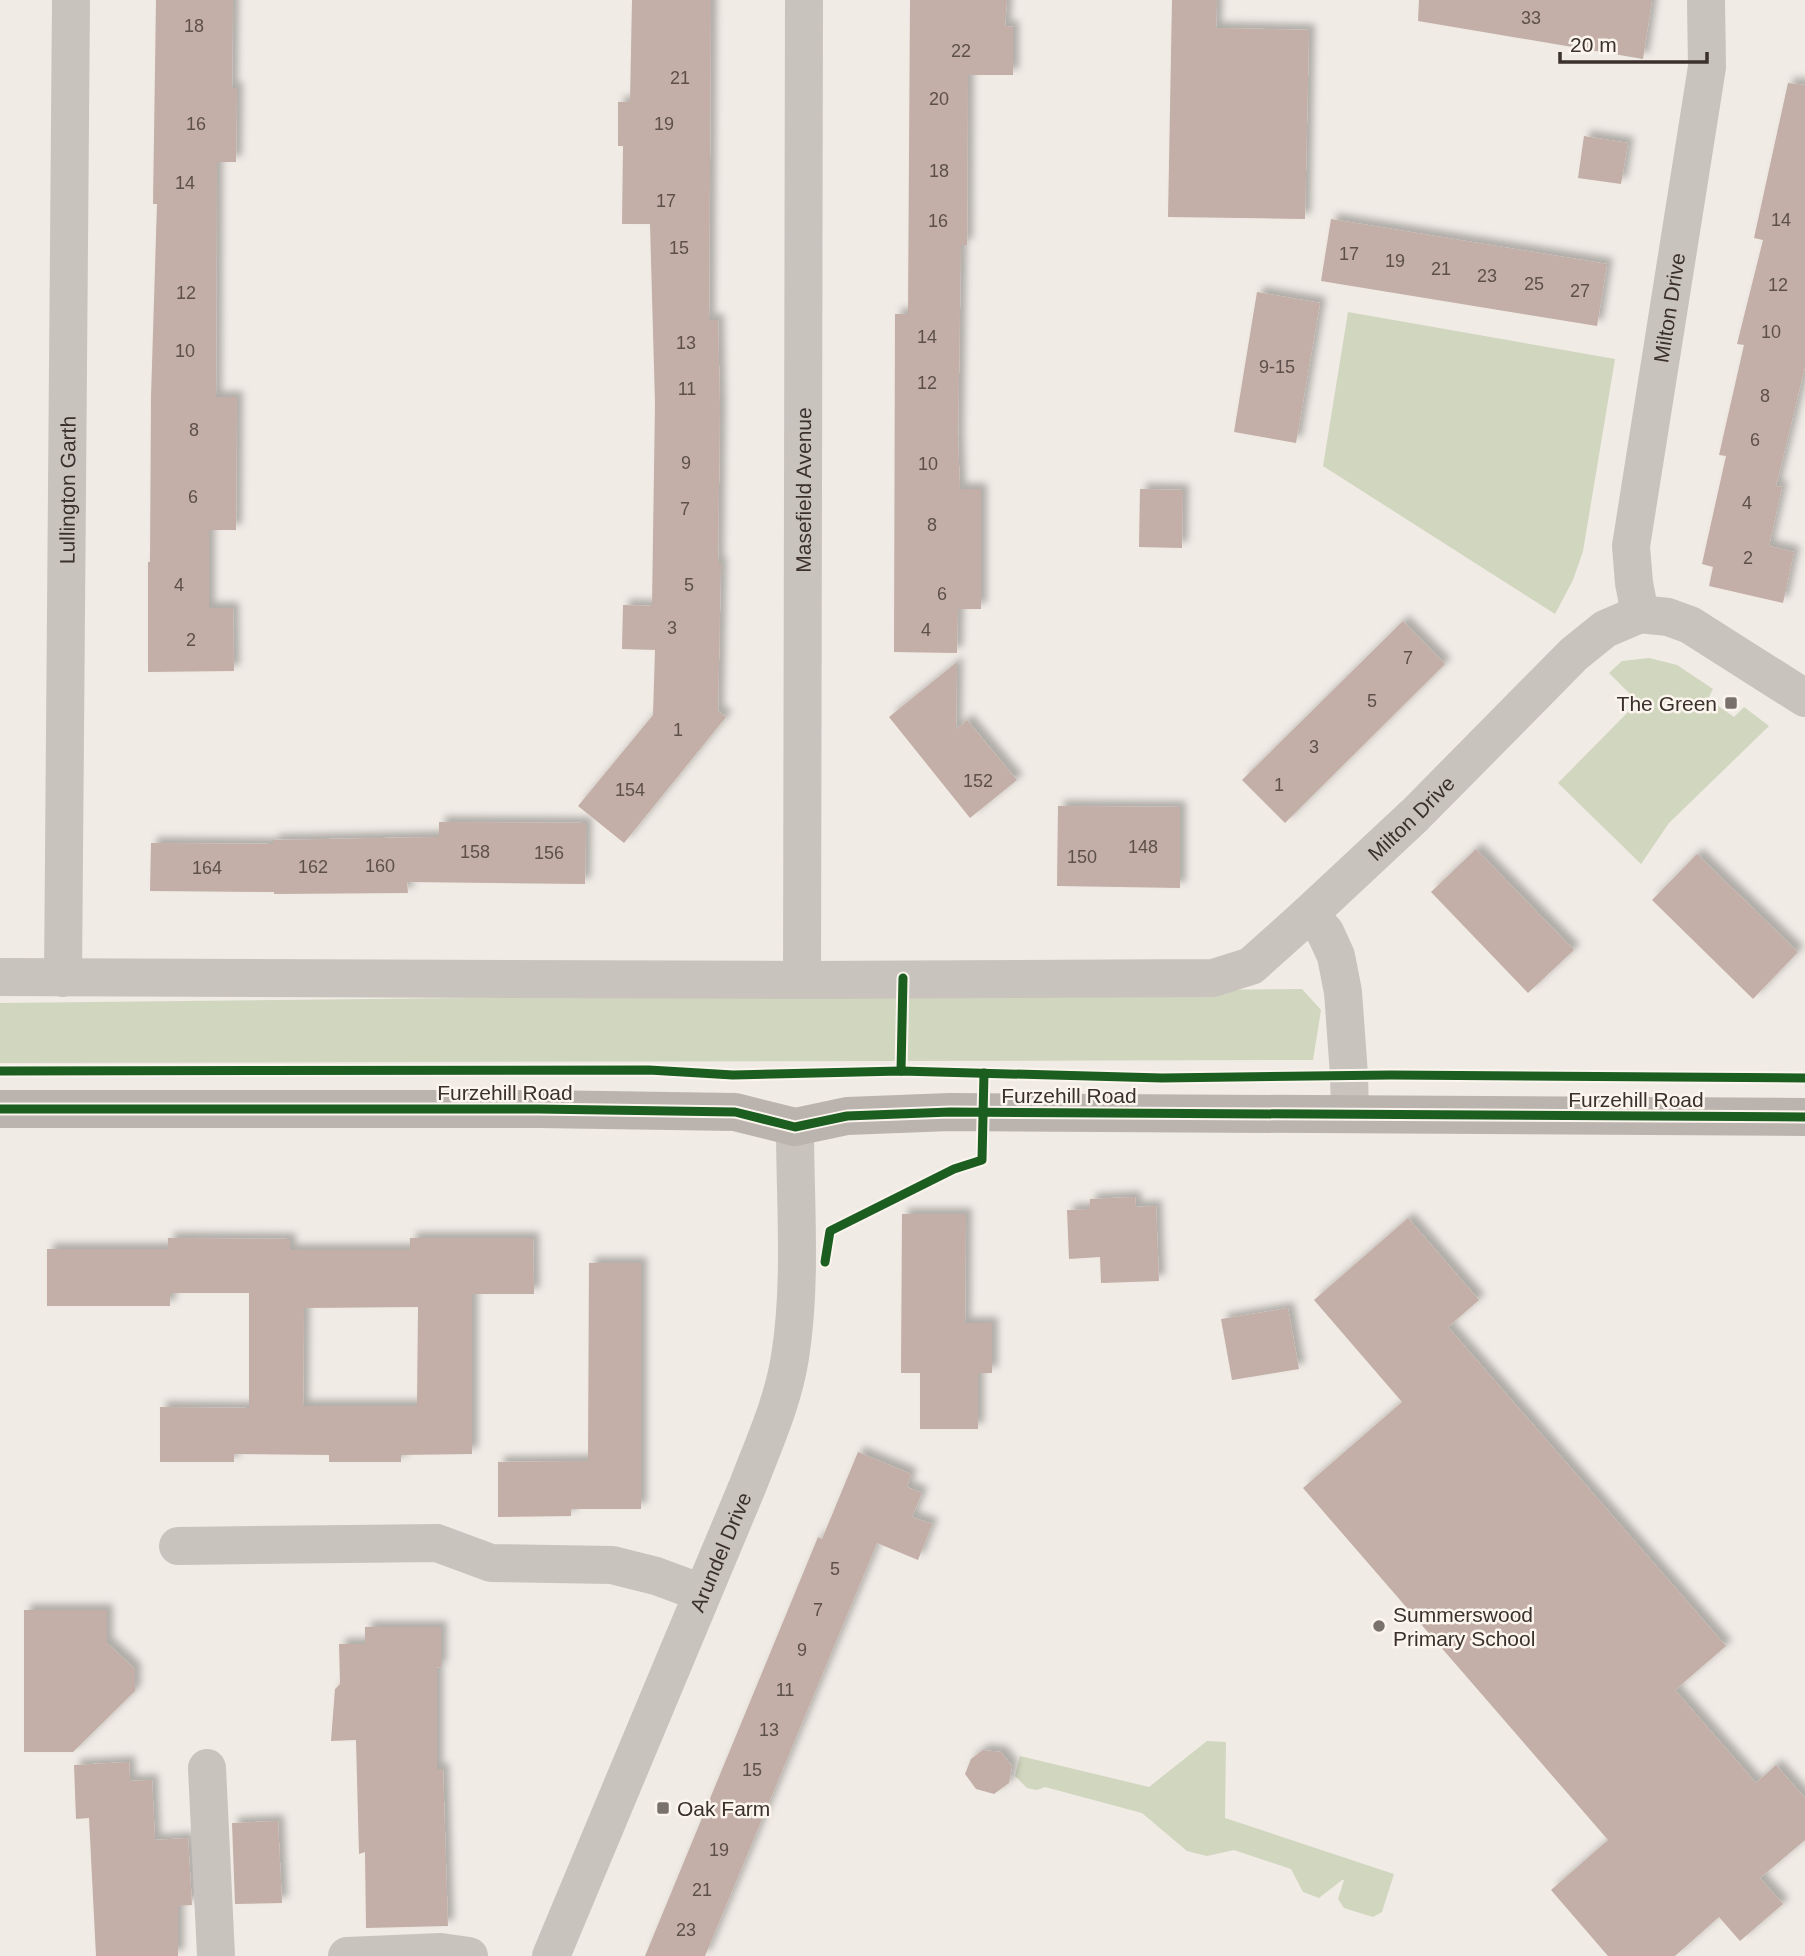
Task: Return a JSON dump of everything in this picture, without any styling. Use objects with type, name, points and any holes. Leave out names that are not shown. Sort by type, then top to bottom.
[{"type":"street","name":"Lullington Garth","points":[[63,978],[71,0]]},
{"type":"street","name":"Masefield Avenue","points":[[802,981],[804,0]]},
{"type":"street","name":"Milton Drive","points":[[1309,914],[1415,815],[1574,654],[1605,629],[1640,614],[1631,546],[1706,66],[1706,0]]},
{"type":"street","points":[[1640,614],[1668,617],[1690,625],[1805,698]]},
{"type":"street","points":[[0,977],[802,981],[1213,978],[1251,965],[1309,914],[1325,932],[1336,956],[1343,992],[1350,1114]]},
{"type":"street","name":"Furzehill Road","points":[[0,1109],[539,1109],[735,1112],[795,1126],[847,1116],[950,1112],[1805,1117]]},
{"type":"street","name":"Arundel Drive","points":[[551,1956],[777,1410],[789,1358],[796,1302],[795,1126]]},
{"type":"street","points":[[178,1546],[437,1543],[491,1563],[612,1565],[656,1576],[702,1592]]},
{"type":"street","points":[[207,1768],[216,1956]]},
{"type":"street","points":[[347,1956],[441,1952],[469,1956]]},
{"type":"green space","points":[[1348,312],[1615,359],[1583,551],[1573,580],[1555,614],[1323,466]]},
{"type":"green space","points":[[1649,658],[1677,665],[1713,689],[1708,699],[1734,717],[1744,707],[1769,726],[1669,823],[1641,864],[1558,783],[1638,702],[1609,673],[1622,661]]},
{"type":"green space","points":[[1302,989],[1321,1010],[1313,1060],[0,1063],[0,1003]]},
{"type":"green space","points":[[1207,1741],[1226,1742],[1225,1818],[1394,1874],[1382,1912],[1373,1917],[1344,1908],[1338,1899],[1344,1880],[1319,1898],[1303,1892],[1291,1869],[1234,1850],[1207,1856],[1187,1851],[1142,1813],[1045,1787],[1037,1790],[1027,1788],[1015,1776],[1020,1756],[1149,1787]]},
{"type":"building","points":[[156,0],[233,0],[232,88],[237,88],[236,162],[217,162],[216,397],[237,397],[236,530],[209,530],[209,608],[233,608],[234,671],[148,672],[151,397],[157,204],[153,204]]},
{"type":"building","points":[[632,0],[711,0],[709,320],[718,320],[718,563],[721,563],[718,711],[726,717],[624,843],[578,806],[653,715],[655,650],[622,649],[623,605],[652,606],[655,403],[650,224],[622,224],[623,146],[618,146],[618,102],[630,102]]},
{"type":"building","points":[[910,0],[1007,0],[1005,26],[1013,27],[1013,75],[968,75],[967,245],[961,245],[958,440],[960,489],[981,489],[981,609],[958,609],[957,653],[894,652],[895,314],[908,314]]},
{"type":"building","points":[[1172,0],[1217,0],[1216,28],[1309,30],[1305,219],[1168,217]]},
{"type":"building","points":[[1419,0],[1652,0],[1643,59],[1418,21]]},
{"type":"building","points":[[1788,83],[1805,85],[1805,367],[1776,486],[1782,487],[1769,546],[1794,552],[1783,603],[1709,586],[1713,567],[1702,564],[1726,456],[1719,455],[1744,345],[1737,344],[1763,240],[1754,238]]},
{"type":"building","points":[[1584,136],[1628,143],[1621,184],[1578,178]]},
{"type":"building","points":[[1331,219],[1607,264],[1597,326],[1321,281]]},
{"type":"building","points":[[1257,292],[1320,303],[1296,443],[1234,432]]},
{"type":"building","points":[[1140,489],[1183,490],[1182,548],[1139,547]]},
{"type":"building","points":[[1403,621],[1445,664],[1285,823],[1242,780]]},
{"type":"building","points":[[957,662],[956,729],[967,720],[1017,780],[970,818],[889,717]]},
{"type":"building","points":[[1058,806],[1180,807],[1180,888],[1057,886]]},
{"type":"building","points":[[439,822],[586,823],[585,884],[407,882],[408,893],[150,891],[151,843],[273,844],[273,840],[439,837]]},
{"type":"building","points":[[1476,849],[1574,950],[1528,993],[1431,892]]},
{"type":"building","points":[[1697,854],[1798,952],[1753,999],[1652,900]]},
{"type":"building","points":[[1135,1197],[1136,1207],[1156,1206],[1159,1281],[1101,1283],[1100,1257],[1069,1259],[1067,1210],[1089,1209],[1090,1199]]},
{"type":"building","points":[[902,1214],[966,1214],[965,1323],[992,1323],[992,1373],[978,1373],[978,1429],[920,1429],[920,1373],[901,1373]]},
{"type":"building","points":[[1408,1218],[1479,1300],[1448,1327],[1726,1646],[1675,1690],[1756,1783],[1776,1765],[1805,1798],[1805,1840],[1760,1878],[1783,1904],[1740,1941],[1719,1917],[1675,1956],[1608,1956],[1551,1890],[1608,1840],[1303,1488],[1402,1402],[1314,1300]]},
{"type":"building","points":[[168,1238],[290,1239],[290,1250],[410,1250],[410,1238],[533,1238],[534,1294],[472,1294],[472,1454],[401,1455],[401,1462],[329,1462],[329,1455],[234,1454],[234,1462],[160,1462],[160,1407],[249,1408],[249,1293],[170,1293],[170,1306],[47,1306],[47,1249],[168,1249]],"holes":[[[418,1307],[417,1406],[303,1406],[304,1308]]]},
{"type":"building","points":[[589,1263],[641,1263],[641,1509],[571,1509],[571,1516],[498,1517],[498,1462],[588,1461]]},
{"type":"building","points":[[1288,1308],[1299,1369],[1232,1380],[1221,1319]]},
{"type":"building","points":[[858,1452],[911,1474],[907,1487],[922,1493],[912,1517],[932,1524],[918,1560],[877,1543],[705,1956],[645,1956],[818,1537],[822,1539]]},
{"type":"building","points":[[24,1610],[107,1610],[107,1643],[135,1669],[135,1691],[73,1752],[24,1752]]},
{"type":"building","points":[[365,1627],[441,1627],[441,1668],[437,1667],[437,1769],[443,1769],[448,1926],[366,1928],[365,1852],[359,1854],[356,1740],[331,1741],[335,1689],[340,1684],[339,1644],[365,1644]]},
{"type":"building","points":[[983,1750],[1001,1752],[1012,1766],[1009,1783],[994,1794],[976,1789],[965,1774],[971,1759]]},
{"type":"building","points":[[129,1762],[130,1781],[152,1780],[155,1840],[188,1838],[192,1905],[178,1906],[178,1956],[96,1956],[89,1818],[76,1819],[74,1765]]},
{"type":"building","points":[[278,1821],[282,1903],[235,1904],[232,1823]]},
{"type":"cycle path","points":[[901,1071],[903,978]]},
{"type":"cycle path","points":[[0,1071],[649,1070],[733,1075],[901,1071],[1162,1078],[1391,1075],[1805,1078]]},
{"type":"cycle path","points":[[825,1262],[830,1231],[954,1169],[982,1160],[984,1073]]},
{"type":"cycle path","points":[[0,1109],[539,1109],[735,1112],[795,1127],[847,1116],[950,1112],[1805,1117]]},
{"type":"place","name":"The Green","points":[[1731,703]]},
{"type":"place","name":"Summerswood Primary School","points":[[1379,1626]]},
{"type":"place","name":"Oak Farm","points":[[663,1808]]}]
